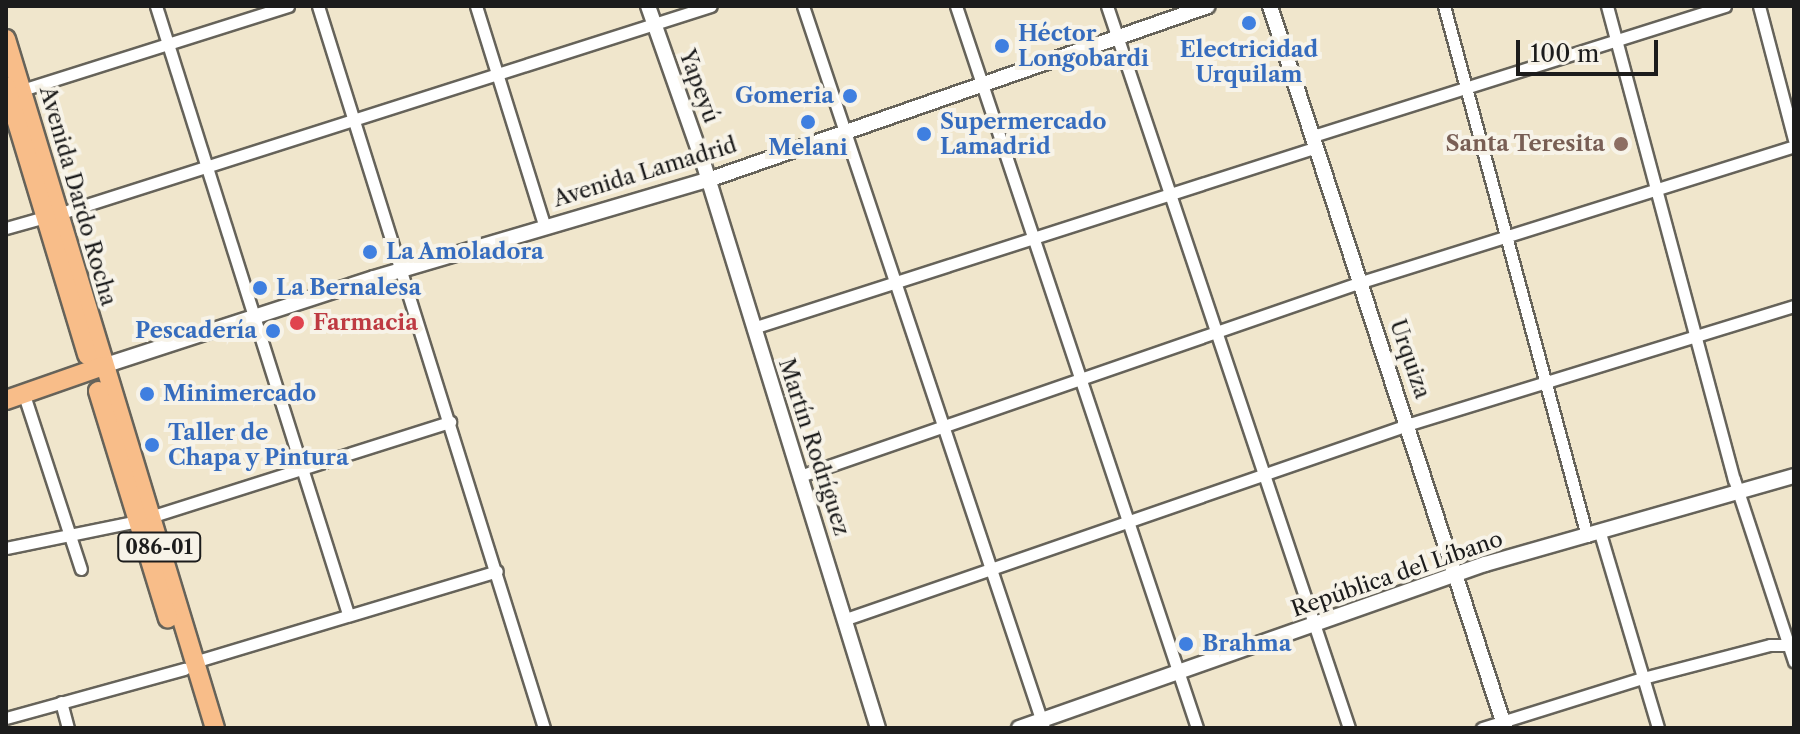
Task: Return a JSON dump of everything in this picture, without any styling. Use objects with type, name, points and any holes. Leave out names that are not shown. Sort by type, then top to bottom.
[{"type":"main road","name":"Avenida Dardo Rocha","points":[[6,39],[11,91],[97,368]]},
{"type":"main road","name":"Avenida Lamadrid","points":[[12,395],[97,368]]},
{"type":"main road","name":"086-01","points":[[97,368],[189,665],[215,728]]},
{"type":"main road","name":"086-01","points":[[189,665],[202,728]]},
{"type":"street","points":[[156,6],[348,614]]},
{"type":"street","points":[[11,91],[288,6]]},
{"type":"street","points":[[318,6],[544,728]]},
{"type":"street","points":[[476,6],[545,228]]},
{"type":"street","name":"Yapeyú","points":[[648,6],[708,180]]},
{"type":"street","points":[[6,228],[711,6]]},
{"type":"street","points":[[803,6],[848,129],[943,427],[1043,724]]},
{"type":"street","points":[[956,6],[1197,728]]},
{"type":"street","points":[[1107,6],[1349,728]]},
{"type":"street","name":"Avenida Lamadrid","points":[[97,368],[402,269],[708,180],[1117,35],[1208,6]]},
{"type":"street","name":"Urquiza","points":[[1270,6],[1410,424],[1504,724]]},
{"type":"street","points":[[1444,6],[1545,381],[1658,728]]},
{"type":"street","points":[[1607,6],[1695,336],[1740,491],[1792,645],[1794,661]]},
{"type":"street","points":[[753,328],[1171,196],[1464,89],[1725,6]]},
{"type":"street","points":[[1759,6],[1794,139]]},
{"type":"street","points":[[800,476],[1361,282],[1794,146]]},
{"type":"street","name":"Martín Rodríguez","points":[[708,180],[878,728]]},
{"type":"street","points":[[846,619],[1410,424],[1794,306]]},
{"type":"street","points":[[12,395],[73,538],[81,569]]},
{"type":"street","points":[[6,548],[73,538],[144,519],[450,422]]},
{"type":"street","name":"República del Líbano","points":[[1019,728],[1043,724],[1180,672],[1458,575],[1794,476]]},
{"type":"street","points":[[6,718],[497,571]]},
{"type":"street","points":[[1482,728],[1504,724],[1643,678],[1770,645],[1792,645]]},
{"type":"street","points":[[61,702],[68,728]]},
{"type":"place","name":"Electricidad Urquilam","points":[[1249,23]]},
{"type":"place","name":"Héctor Longobardi","points":[[1002,46]]},
{"type":"place","name":"Gomeria","points":[[850,96]]},
{"type":"place","name":"Melani","points":[[808,122]]},
{"type":"place","name":"Supermercado Lamadrid","points":[[924,134]]},
{"type":"place","name":"Santa Teresita","points":[[1621,144]]},
{"type":"place","name":"La Amoladora","points":[[370,252]]},
{"type":"place","name":"La Bernalesa","points":[[260,288]]},
{"type":"place","name":"Farmacia","points":[[297,323]]},
{"type":"place","name":"Pescadería","points":[[273,331]]},
{"type":"place","name":"Minimercado","points":[[147,394]]},
{"type":"place","name":"Taller de Chapa y Pintura","points":[[152,445]]},
{"type":"place","name":"Brahma","points":[[1186,644]]}]
